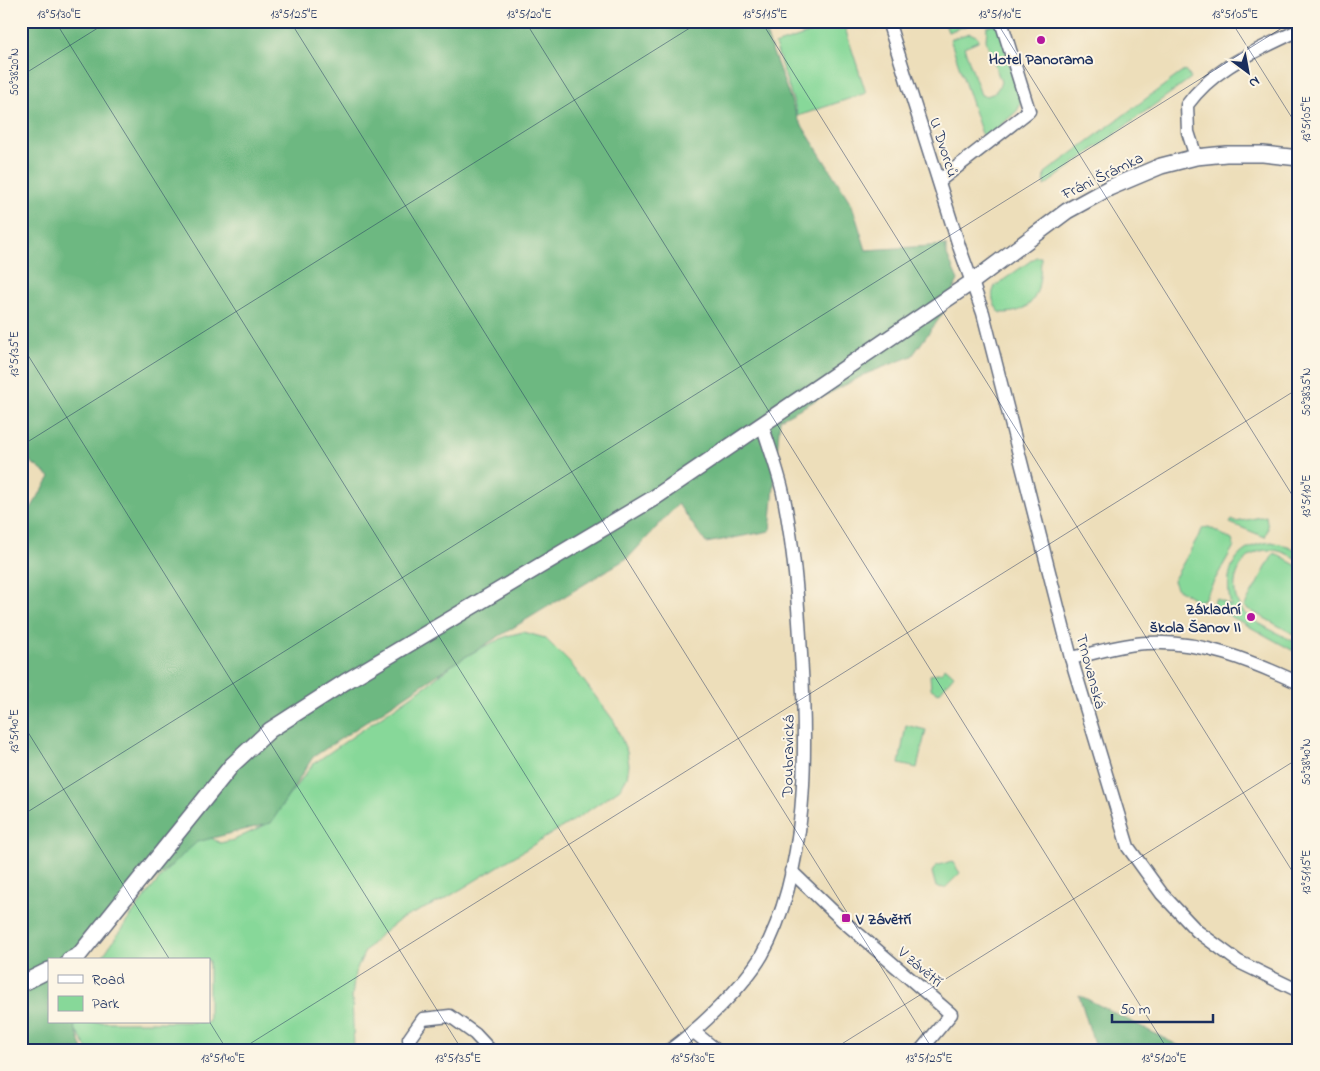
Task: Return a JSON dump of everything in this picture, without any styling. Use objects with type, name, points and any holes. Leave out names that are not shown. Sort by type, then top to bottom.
[{"type":"street","name":"U Dvorců","points":[[888,21],[972,282]]},
{"type":"street","points":[[939,181],[1028,111],[1001,21]]},
{"type":"street","points":[[1196,158],[1188,132],[1187,105],[1196,92],[1213,76],[1299,30]]},
{"type":"street","name":"Fráni Šrámka","points":[[73,958],[79,955],[232,765],[270,730],[345,682],[654,498],[972,282],[1067,211],[1109,188],[1161,166],[1196,158],[1226,154],[1263,154],[1299,158]]},
{"type":"street","name":"Trnovanská","points":[[972,282],[986,322],[1072,658],[1128,847],[1140,867],[1176,912],[1197,931],[1239,962],[1299,991]]},
{"type":"street","name":"Doubravická","points":[[670,1050],[694,1032],[734,990],[761,956],[779,914],[791,871],[803,798],[805,723],[797,570],[783,491],[762,424]]},
{"type":"street","points":[[1072,658],[1145,643],[1191,644],[1227,654],[1299,683]]},
{"type":"street","name":"V závětří","points":[[791,871],[842,920],[951,1014],[921,1050]]},
{"type":"street","points":[[21,984],[48,970]]},
{"type":"street","points":[[411,1050],[409,1039],[423,1019],[450,1016],[475,1034],[490,1050]]},
{"type":"street","points":[[694,1032],[716,1050]]},
{"type":"green space","points":[[21,21],[761,21],[798,119],[852,205],[866,250],[946,245],[946,253],[958,280],[941,316],[912,356],[868,373],[780,419],[770,531],[706,543],[678,504],[629,557],[452,665],[313,757],[271,823],[197,842],[68,958],[48,958],[48,1024],[74,1024],[83,1050],[21,1050],[21,525],[50,477],[21,454]]},
{"type":"green space","points":[[806,21],[842,21],[810,32]]},
{"type":"green space","points":[[944,21],[980,21],[948,32]]},
{"type":"green space","points":[[843,22],[866,93],[798,116],[775,45]]},
{"type":"green space","points":[[998,24],[1021,103],[1017,111],[984,140],[950,39],[970,33],[978,37],[978,41],[964,47],[981,95],[988,96],[996,91],[1001,82],[986,41],[987,27]]},
{"type":"green space","points":[[1185,70],[1191,78],[1044,186],[1045,173]]},
{"type":"green space","points":[[1036,257],[1041,257],[1040,279],[1035,297],[1023,309],[1000,313],[993,300],[995,286]]},
{"type":"green space","points":[[1266,516],[1268,529],[1265,537],[1230,523],[1232,520],[1236,522]]},
{"type":"green space","points":[[1209,527],[1232,540],[1234,546],[1204,599],[1198,601],[1176,588],[1173,581],[1203,528]]},
{"type":"green space","points":[[1272,542],[1288,546],[1299,552],[1299,560],[1274,550],[1260,551],[1251,555],[1239,570],[1235,588],[1236,598],[1240,607],[1250,618],[1299,644],[1299,654],[1212,606],[1216,598],[1231,606],[1229,594],[1230,572],[1234,562],[1240,555],[1248,548]]},
{"type":"green space","points":[[1274,553],[1299,567],[1299,637],[1244,607]]},
{"type":"green space","points":[[523,632],[545,638],[571,664],[614,721],[627,752],[629,765],[627,777],[620,789],[582,815],[445,899],[401,919],[378,937],[365,951],[355,973],[352,997],[354,1050],[88,1050],[72,1024],[210,1024],[210,958],[101,958],[123,926],[188,847],[203,833],[220,843],[234,840],[267,824],[313,764],[427,685],[456,662],[507,636]]},
{"type":"green space","points":[[945,667],[954,675],[939,693],[931,689],[930,675],[942,672]]},
{"type":"green space","points":[[906,725],[926,730],[917,768],[899,764]]},
{"type":"green space","points":[[952,861],[960,873],[945,888],[936,887],[932,872],[936,866]]},
{"type":"green space","points":[[1079,995],[1187,1050],[1096,1050]]},
{"type":"place","name":"Hotel Panorama","points":[[1041,40]]},
{"type":"place","name":"Základní škola Šanov II","points":[[1251,617]]},
{"type":"place","name":"V Závětří","points":[[846,918]]}]
